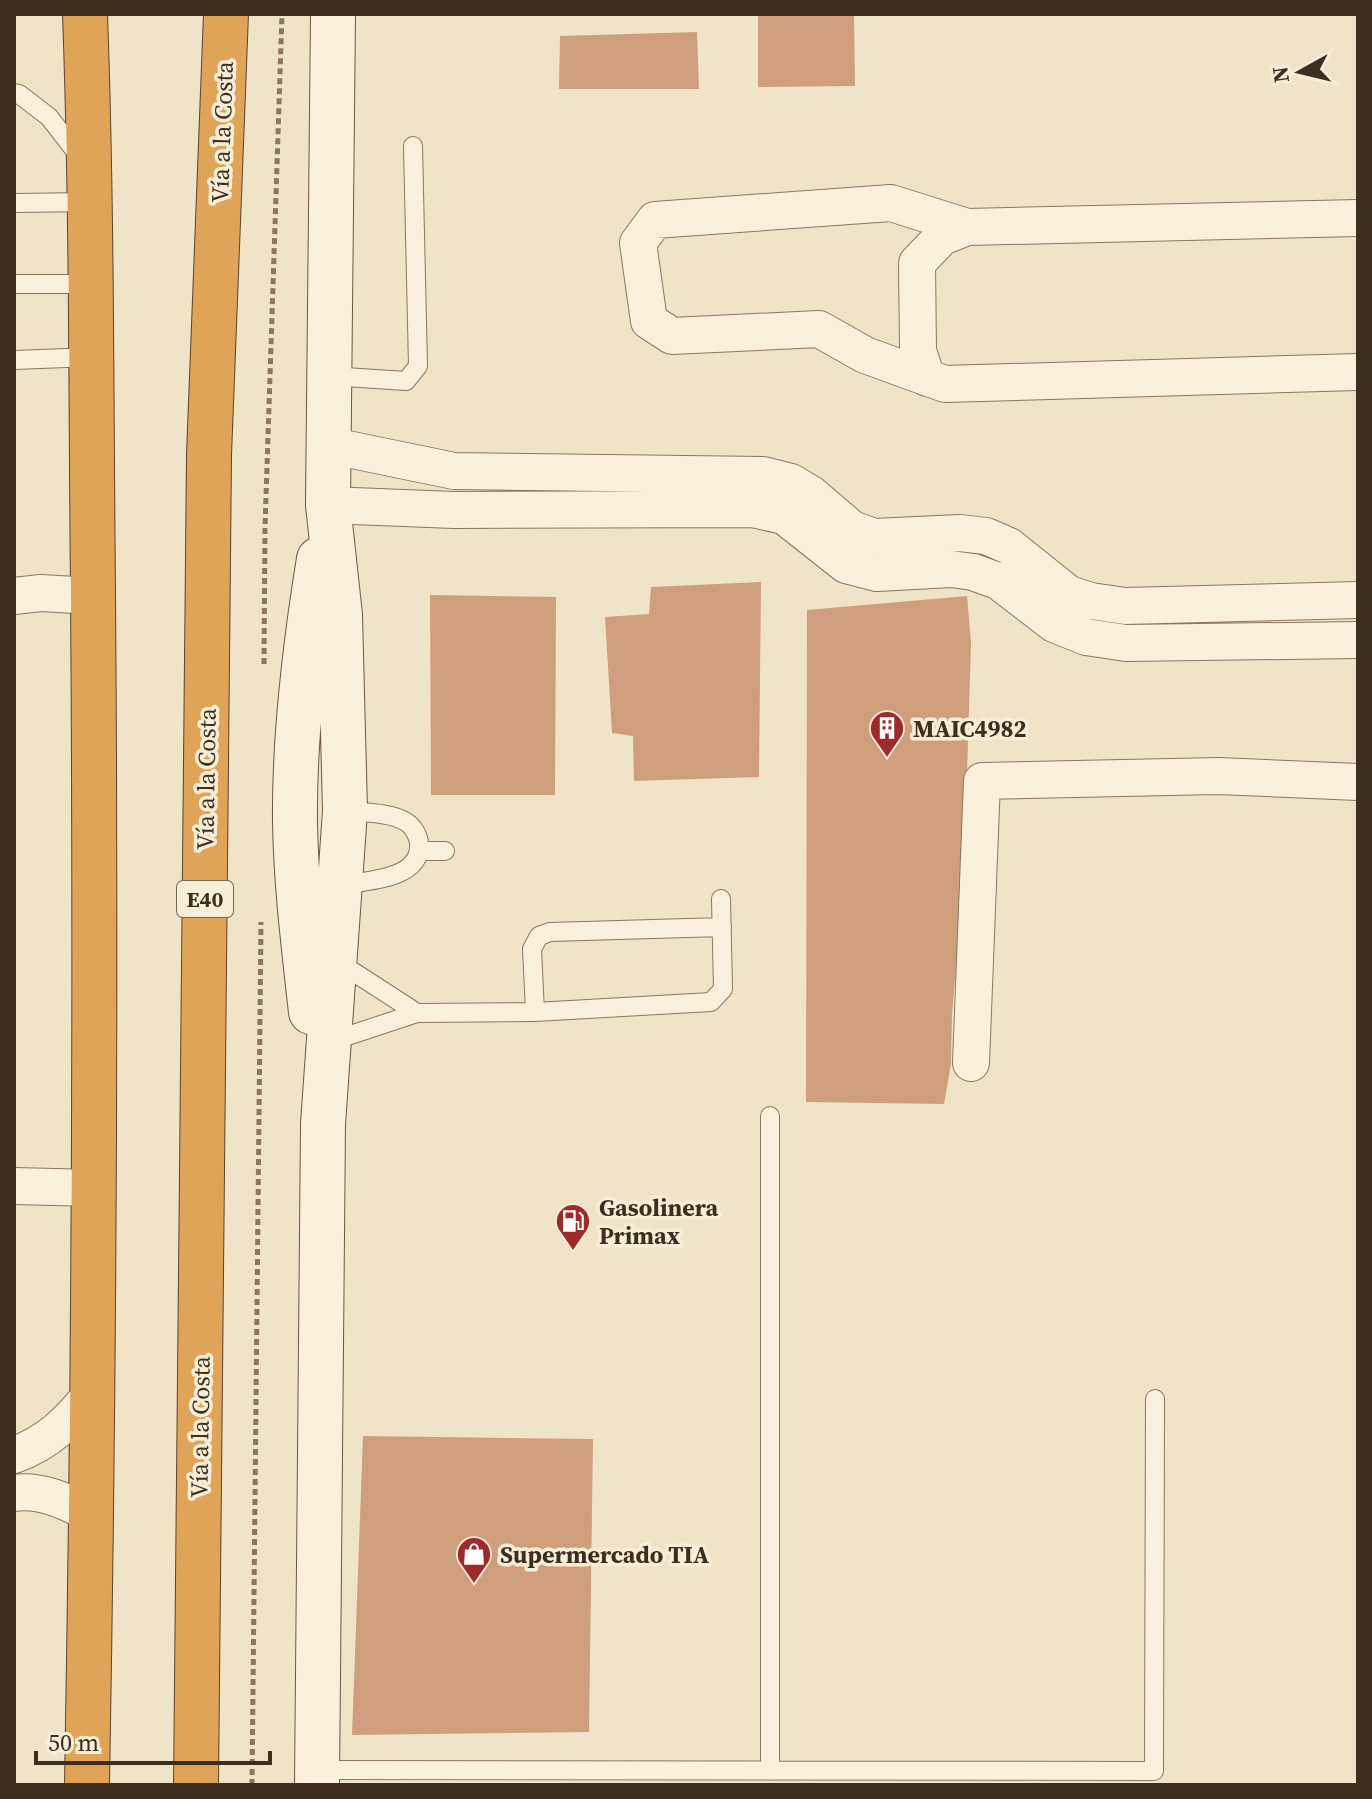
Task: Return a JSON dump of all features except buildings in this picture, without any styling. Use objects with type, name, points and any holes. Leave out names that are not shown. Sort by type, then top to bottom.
[{"type":"highway","points":[[85,14],[91,186],[96,815],[87,1785]]},
{"type":"highway","points":[[91,186],[104,14]]},
{"type":"highway","name":"Vía a la Costa","points":[[196,1785],[209,455],[226,14]]},
{"type":"street","points":[[317,1777],[323,1124],[345,811],[340,615],[328,505],[333,14]]},
{"type":"street","points":[[1358,218],[967,227],[891,203],[655,220],[638,243],[649,321],[672,336],[819,329],[865,355],[945,384],[1358,372]]},
{"type":"street","points":[[927,378],[918,351],[917,263],[942,237],[967,227]]},
{"type":"street","points":[[328,445],[454,471],[763,475],[791,482],[811,494],[852,529],[874,537],[960,533],[986,536],[1009,546],[1069,594],[1091,601],[1125,606],[1358,600]]},
{"type":"street","points":[[328,505],[454,510],[752,509],[784,516],[846,565],[877,573],[951,569],[973,572],[998,581],[1054,624],[1086,637],[1126,643],[1358,640]]},
{"type":"street","points":[[323,1124],[300,912],[295,821],[306,639],[328,505]]},
{"type":"street","points":[[14,596],[41,593],[93,596]]},
{"type":"street","points":[[1237,603],[1238,642]]},
{"type":"street","points":[[971,1063],[982,781],[1218,776],[1358,782]]},
{"type":"street","points":[[14,1186],[94,1188]]},
{"type":"street","points":[[14,1455],[48,1439],[72,1419],[92,1393]]},
{"type":"street","points":[[14,1493],[30,1491],[64,1500],[91,1514]]},
{"type":"lane","points":[[14,93],[49,117],[91,186],[14,203]]},
{"type":"lane","points":[[329,376],[406,381],[418,366],[413,146]]},
{"type":"lane","points":[[14,284],[91,284]]},
{"type":"lane","points":[[14,360],[92,357]]},
{"type":"lane","points":[[340,885],[385,878],[401,872],[414,862],[419,851],[416,833],[405,821],[345,811]]},
{"type":"lane","points":[[419,851],[445,851]]},
{"type":"lane","points":[[329,1042],[417,1013],[535,1012],[711,1002],[723,989],[721,899]]},
{"type":"lane","points":[[535,1012],[532,949],[539,936],[550,932],[722,927]]},
{"type":"lane","points":[[335,960],[417,1013]]},
{"type":"lane","points":[[770,1116],[770,1771]]},
{"type":"lane","points":[[317,1777],[770,1771],[1154,1771],[1155,1399]]},
{"type":"place","name":"MAIC4982","points":[[887,759]]},
{"type":"place","name":"Gasolinera Primax","points":[[573,1252]]},
{"type":"place","name":"Supermercado TIA","points":[[474,1585]]}]
